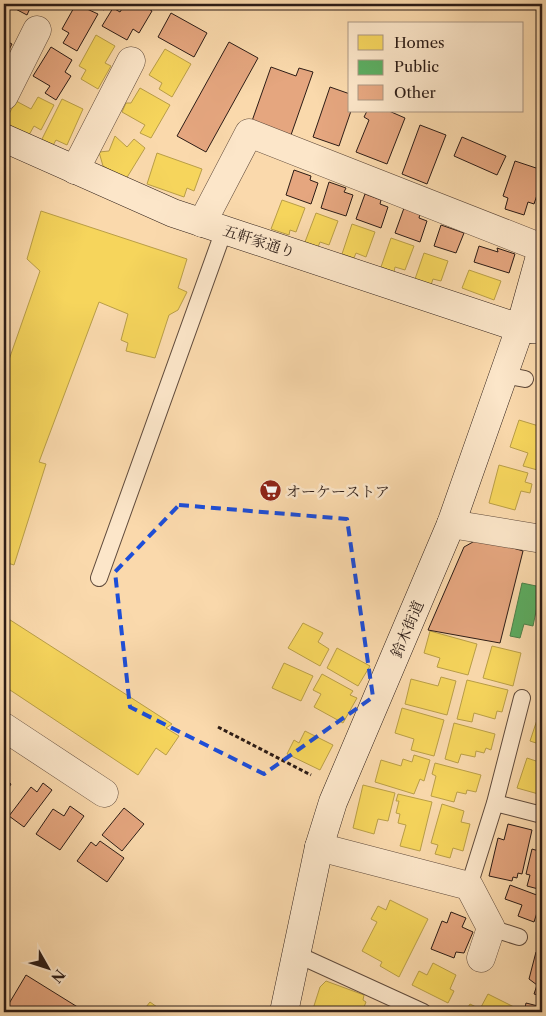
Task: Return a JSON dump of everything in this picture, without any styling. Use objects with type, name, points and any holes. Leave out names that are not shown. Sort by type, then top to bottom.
[{"type":"street","points":[[4,96],[37,30]]},
{"type":"street","points":[[75,170],[131,61]]},
{"type":"street","points":[[213,226],[249,132],[542,248]]},
{"type":"street","name":"五軒家通り","points":[[4,138],[173,213],[531,329]]},
{"type":"street","name":"鈴木街道","points":[[284,1012],[319,847],[338,789],[514,377],[531,329],[542,248]]},
{"type":"street","points":[[451,524],[542,539]]},
{"type":"street","points":[[4,727],[104,793]]},
{"type":"street","points":[[319,847],[469,886],[491,928],[481,958]]},
{"type":"lane","points":[[99,578],[213,226]]},
{"type":"lane","points":[[469,886],[495,803],[522,698]]},
{"type":"lane","points":[[495,803],[542,815]]},
{"type":"lane","points":[[491,928],[519,937]]},
{"type":"lane","points":[[296,954],[423,1012]]},
{"type":"path","points":[[218,727],[338,789]]},
{"type":"highlighted area","points":[[179,505],[347,519],[373,697],[264,774],[130,707],[115,572]]},
{"type":"building: Homes","points":[[96,35],[115,46],[105,63],[111,66],[98,89],[81,79],[86,70],[79,66]]},
{"type":"building: Homes","points":[[165,49],[191,64],[172,97],[159,89],[162,83],[149,75]]},
{"type":"building: Homes","points":[[140,88],[170,105],[151,138],[140,133],[145,125],[122,112],[126,103],[131,103]]},
{"type":"building: Homes","points":[[38,97],[54,105],[41,130],[34,126],[24,144],[4,133],[4,123],[16,101],[31,109]]},
{"type":"building: Homes","points":[[62,99],[83,109],[67,145],[56,140],[51,149],[40,143]]},
{"type":"building: Homes","points":[[115,136],[127,147],[134,139],[145,148],[126,179],[103,166],[99,152],[109,151]]},
{"type":"building: Homes","points":[[157,153],[202,169],[194,191],[187,188],[184,197],[147,184]]},
{"type":"building: Homes","points":[[282,200],[305,208],[296,232],[290,230],[289,235],[271,229]]},
{"type":"building: Homes","points":[[41,211],[187,259],[178,288],[187,292],[178,310],[169,315],[155,358],[126,351],[128,343],[121,340],[128,314],[99,302],[39,462],[46,464],[14,565],[4,562],[4,374],[40,271],[27,259]]},
{"type":"building: Homes","points":[[316,213],[338,221],[329,245],[320,242],[318,247],[305,242]]},
{"type":"building: Homes","points":[[352,224],[375,232],[366,257],[356,253],[354,258],[342,254]]},
{"type":"building: Homes","points":[[391,238],[414,246],[405,270],[395,267],[394,272],[381,267]]},
{"type":"building: Homes","points":[[424,253],[448,261],[441,281],[433,279],[431,285],[415,279]]},
{"type":"building: Homes","points":[[469,270],[501,281],[494,300],[462,288]]},
{"type":"building: Homes","points":[[519,420],[542,427],[541,471],[523,466],[528,453],[510,447]]},
{"type":"building: Homes","points":[[499,465],[528,473],[525,482],[532,484],[530,493],[521,491],[515,510],[489,503]]},
{"type":"building: Homes","points":[[4,616],[172,724],[166,728],[179,736],[166,755],[156,748],[138,775],[4,686]]},
{"type":"building: Homes","points":[[303,623],[323,633],[318,642],[329,649],[320,666],[288,648]]},
{"type":"building: Homes","points":[[430,631],[477,644],[468,675],[437,667],[440,658],[424,653]]},
{"type":"building: Homes","points":[[492,646],[521,653],[513,686],[483,678]]},
{"type":"building: Homes","points":[[337,648],[370,666],[358,686],[327,668]]},
{"type":"building: Homes","points":[[284,663],[313,676],[301,701],[272,688]]},
{"type":"building: Homes","points":[[322,674],[353,691],[350,695],[357,698],[343,723],[314,707],[321,694],[313,690]]},
{"type":"building: Homes","points":[[441,677],[456,681],[447,715],[405,704],[411,679],[438,686]]},
{"type":"building: Homes","points":[[467,680],[508,690],[502,712],[497,711],[495,719],[474,713],[472,722],[457,719]]},
{"type":"building: Homes","points":[[402,708],[444,720],[434,756],[411,750],[414,739],[395,733]]},
{"type":"building: Homes","points":[[537,720],[542,721],[542,745],[530,741]]},
{"type":"building: Homes","points":[[454,723],[495,734],[491,750],[486,748],[484,753],[476,751],[475,757],[461,754],[458,763],[445,759]]},
{"type":"building: Homes","points":[[305,731],[333,745],[320,770],[287,754],[294,740],[299,743]]},
{"type":"building: Homes","points":[[414,755],[430,760],[424,781],[420,779],[414,794],[375,782],[381,760],[401,766],[403,759],[412,762]]},
{"type":"building: Homes","points":[[527,758],[542,763],[542,795],[517,788]]},
{"type":"building: Homes","points":[[435,763],[481,775],[476,792],[467,790],[466,794],[457,792],[454,802],[431,796],[436,776],[432,774]]},
{"type":"building: Homes","points":[[363,785],[395,793],[388,821],[378,819],[374,834],[353,828]]},
{"type":"building: Homes","points":[[398,794],[432,802],[420,851],[400,846],[406,825],[398,823],[400,814],[396,813],[399,801],[396,801]]},
{"type":"building: Homes","points":[[442,804],[464,811],[461,822],[470,824],[463,851],[453,848],[450,858],[435,854],[438,845],[431,843]]},
{"type":"building: Homes","points":[[390,900],[428,919],[399,977],[380,966],[382,962],[362,951],[377,922],[371,919],[378,906],[386,910]]},
{"type":"building: Homes","points":[[433,963],[456,975],[450,989],[454,991],[448,1003],[412,985],[419,971],[427,975]]},
{"type":"building: Homes","points":[[326,981],[364,995],[363,1000],[366,1002],[362,1012],[312,1012],[320,987]]},
{"type":"building: Homes","points":[[488,994],[514,1007],[512,1012],[465,1012],[470,1004],[480,1009]]},
{"type":"building: Homes","points":[[150,1002],[164,1012],[142,1012]]},
{"type":"building: Public","points":[[522,583],[541,587],[533,626],[524,624],[520,638],[510,636]]},
{"type":"building: Other","points":[[6,4],[32,4],[27,15]]},
{"type":"building: Other","points":[[76,4],[98,14],[77,51],[63,43],[69,33],[62,29]]},
{"type":"building: Other","points":[[93,4],[107,4],[104,10]]},
{"type":"building: Other","points":[[125,4],[141,4],[152,11],[139,33],[133,29],[127,40],[102,26],[113,8],[120,12]]},
{"type":"building: Other","points":[[171,13],[207,33],[194,57],[158,37]]},
{"type":"building: Other","points":[[4,40],[12,44],[4,59]]},
{"type":"building: Other","points":[[229,42],[258,58],[206,152],[177,136]]},
{"type":"building: Other","points":[[51,47],[72,60],[65,72],[71,76],[56,100],[45,93],[50,86],[33,76]]},
{"type":"building: Other","points":[[271,67],[296,76],[299,68],[313,72],[291,135],[252,121]]},
{"type":"building: Other","points":[[330,87],[348,93],[348,112],[351,112],[339,146],[313,137]]},
{"type":"building: Other","points":[[366,112],[391,112],[405,118],[387,164],[356,152],[369,120],[364,117]]},
{"type":"building: Other","points":[[420,125],[446,135],[427,184],[402,174]]},
{"type":"building: Other","points":[[462,137],[506,156],[497,175],[454,156]]},
{"type":"building: Other","points":[[515,161],[542,170],[542,180],[534,204],[528,202],[524,215],[505,209],[508,198],[503,196]]},
{"type":"building: Other","points":[[294,170],[311,176],[310,180],[318,183],[311,204],[286,195]]},
{"type":"building: Other","points":[[329,182],[346,188],[344,192],[353,195],[346,216],[321,208]]},
{"type":"building: Other","points":[[365,194],[381,200],[380,204],[388,207],[381,228],[356,219]]},
{"type":"building: Other","points":[[404,208],[420,214],[419,218],[427,221],[420,242],[395,233]]},
{"type":"building: Other","points":[[441,225],[464,233],[456,253],[434,246]]},
{"type":"building: Other","points":[[479,246],[498,252],[497,248],[515,254],[509,273],[474,262]]},
{"type":"building: Other","points":[[480,538],[523,551],[500,643],[428,630],[464,547]]},
{"type":"building: Other","points":[[4,779],[11,784],[4,796]]},
{"type":"building: Other","points":[[43,783],[52,790],[24,827],[9,816],[31,787],[37,792]]},
{"type":"building: Other","points":[[70,806],[84,816],[60,850],[36,834],[53,809],[64,816]]},
{"type":"building: Other","points":[[124,808],[144,824],[122,851],[102,835]]},
{"type":"building: Other","points":[[508,824],[532,830],[522,874],[518,873],[517,878],[513,877],[512,881],[489,876],[498,838],[504,840]]},
{"type":"building: Other","points":[[100,841],[124,858],[107,882],[77,861],[91,842],[96,846]]},
{"type":"building: Other","points":[[532,849],[542,852],[542,890],[527,886],[530,875],[526,874]]},
{"type":"building: Other","points":[[510,885],[542,897],[534,922],[518,916],[522,905],[505,899]]},
{"type":"building: Other","points":[[451,912],[466,918],[462,927],[473,932],[464,953],[456,952],[454,958],[431,949],[442,921],[447,923]]},
{"type":"building: Other","points":[[536,952],[542,954],[542,996],[534,994],[537,985],[529,979]]},
{"type":"building: Other","points":[[26,975],[84,1011],[84,1012],[4,1012]]},
{"type":"building: Other","points":[[526,1003],[542,1007],[542,1012],[524,1012]]},
{"type":"place","name":"オーケーストア","points":[[270,491]]}]
